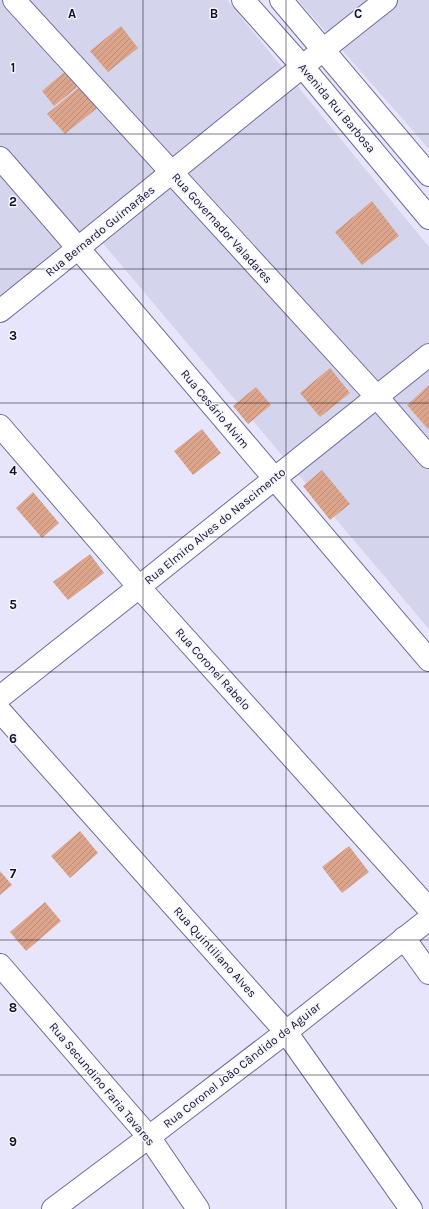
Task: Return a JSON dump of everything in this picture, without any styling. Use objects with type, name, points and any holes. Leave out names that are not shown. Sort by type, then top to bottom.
[{"type":"street","name":"Rua Governador Valadares","points":[[14,0],[377,397],[429,457]]},
{"type":"street","name":"Avenida Rui Barbosa","points":[[243,0],[302,66],[429,218]]},
{"type":"street","points":[[281,0],[429,174]]},
{"type":"street","name":"Rua Bernardo Guimarães","points":[[0,311],[302,66],[386,0]]},
{"type":"street","name":"Rua Cesário Alvim","points":[[0,158],[79,248],[273,479],[429,660]]},
{"type":"street","name":"Rua Elmiro Alves do Nascimento","points":[[0,697],[429,355]]},
{"type":"street","name":"Rua Coronel Rabelo","points":[[0,426],[139,587],[429,909]]},
{"type":"street","name":"Rua Quintiliano Alves","points":[[0,711],[286,1032],[411,1209]]},
{"type":"street","name":"Rua Coronel João Cândido de Aguiar","points":[[52,1209],[286,1032],[429,919]]},
{"type":"street","points":[[404,938],[429,973]]},
{"type":"street","name":"Rua Secundino Faria Tavares","points":[[0,965],[149,1137],[198,1209]]},
{"type":"shaded area","points":[[0,0],[227,0],[429,247],[429,629],[95,234],[0,314]]},
{"type":"shaded area","points":[[298,0],[429,0],[429,149]]},
{"type":"building","points":[[121,26],[138,48],[108,72],[90,51]]},
{"type":"building","points":[[68,69],[81,84],[54,106],[42,91]]},
{"type":"building","points":[[83,84],[101,105],[65,134],[47,114]]},
{"type":"building","points":[[372,201],[399,236],[362,265],[335,232]]},
{"type":"building","points":[[330,368],[350,393],[320,417],[300,393]]},
{"type":"building","points":[[429,385],[429,428],[428,429],[407,405]]},
{"type":"building","points":[[256,387],[271,405],[248,424],[233,406]]},
{"type":"building","points":[[202,429],[221,453],[193,475],[174,451]]},
{"type":"building","points":[[322,470],[350,504],[330,520],[303,486]]},
{"type":"building","points":[[33,492],[59,523],[42,538],[16,508]]},
{"type":"building","points":[[90,554],[104,573],[68,600],[53,582]]},
{"type":"building","points":[[80,831],[98,853],[70,878],[51,856]]},
{"type":"building","points":[[349,846],[369,872],[342,893],[322,867]]},
{"type":"building","points":[[0,871],[12,885],[0,895]]},
{"type":"building","points":[[45,902],[61,921],[26,951],[10,932]]}]
